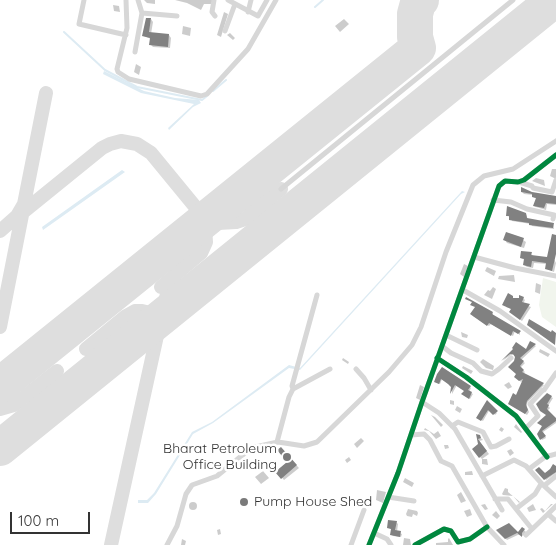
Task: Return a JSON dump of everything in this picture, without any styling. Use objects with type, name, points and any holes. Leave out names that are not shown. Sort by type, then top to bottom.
[{"type":"street","points":[[84,0],[78,24],[126,35]]},
{"type":"street","points":[[126,0],[128,14],[126,35],[117,69],[121,75],[134,80],[203,96],[207,94],[248,49],[276,0]]},
{"type":"street","points":[[135,52],[142,12],[138,0]]},
{"type":"street","points":[[214,0],[212,12],[215,16]]},
{"type":"street","points":[[228,0],[258,16],[267,0]]},
{"type":"street","points":[[248,12],[251,0]]},
{"type":"street","points":[[281,189],[513,0]]},
{"type":"street","points":[[225,31],[235,4]]},
{"type":"street","points":[[142,12],[177,16]]},
{"type":"street","points":[[167,545],[177,526],[190,486],[217,476],[251,449],[277,442],[304,446],[317,442],[399,361],[416,337],[450,241],[476,182],[484,176],[510,171],[556,142]]},
{"type":"street","points":[[518,182],[524,180],[556,155]]},
{"type":"street","points":[[369,545],[398,474],[493,200],[502,183],[505,182],[518,182],[532,186],[532,188],[552,192],[556,180]]},
{"type":"street","points":[[493,200],[510,202],[527,209],[554,215],[553,219]]},
{"type":"street","points":[[474,257],[556,276]]},
{"type":"street","points":[[463,290],[500,312],[556,351]]},
{"type":"street","points":[[277,442],[317,295]]},
{"type":"street","points":[[446,335],[477,350]]},
{"type":"street","points":[[442,346],[451,353],[473,363],[481,371],[492,374],[499,370],[510,358]]},
{"type":"street","points":[[437,358],[466,377],[516,416],[547,457]]},
{"type":"street","points":[[292,390],[330,369]]},
{"type":"street","points":[[356,369],[371,390]]},
{"type":"street","points":[[526,428],[538,416],[530,404],[544,390],[556,373]]},
{"type":"street","points":[[422,402],[439,413],[452,426],[502,510]]},
{"type":"street","points":[[452,426],[458,422],[484,432],[491,447],[509,439]]},
{"type":"street","points":[[411,435],[424,434],[430,440],[441,461],[452,466],[487,527],[504,545]]},
{"type":"street","points":[[529,469],[547,457],[556,454]]},
{"type":"street","points":[[482,476],[514,460],[526,466],[556,497]]},
{"type":"street","points":[[517,508],[556,476]]},
{"type":"street","points":[[388,497],[414,501]]},
{"type":"street","points":[[495,499],[508,499],[532,529]]},
{"type":"street","points":[[526,535],[556,506]]},
{"type":"street","points":[[351,545],[364,510]]},
{"type":"street","points":[[548,514],[556,521]]},
{"type":"street","points":[[415,545],[444,529],[450,531],[458,542],[470,539],[487,527]]},
{"type":"street","points":[[374,533],[387,539],[391,545]]},
{"type":"street","points":[[470,539],[474,545]]},
{"type":"shaded area","points":[[104,71],[144,91],[175,98],[199,100],[201,103],[193,107],[169,130],[168,128],[194,104],[141,93],[103,74]]},
{"type":"shaded area","points":[[122,170],[125,172],[43,230],[42,227]]},
{"type":"shaded area","points":[[462,191],[465,192],[461,194],[300,370],[289,368],[213,423],[193,434],[156,494],[148,503],[138,503],[138,500],[147,500],[154,493],[192,432],[212,422],[289,365],[300,368]]},
{"type":"shaded area","points":[[543,278],[556,282],[556,327],[542,317],[539,305]]},
{"type":"building","points":[[146,18],[151,18],[149,32],[169,34],[168,47],[149,45],[150,38],[142,36]]},
{"type":"building","points":[[521,187],[532,192],[556,196],[556,204],[546,203],[544,208],[533,206],[536,198],[532,197],[532,194],[521,192]]},
{"type":"building","points":[[507,206],[526,213],[527,218],[554,223],[553,228],[509,220],[509,216],[506,216]]},
{"type":"building","points":[[506,232],[524,238],[521,247],[503,240]]},
{"type":"building","points":[[552,234],[556,235],[556,254],[552,271],[545,269],[546,263],[532,261],[531,267],[523,265],[524,259],[520,258],[521,251],[532,252],[531,255],[547,257]]},
{"type":"building","points":[[508,293],[513,298],[519,298],[519,295],[524,297],[522,302],[530,304],[520,320],[509,312],[511,309],[502,305]]},
{"type":"building","points":[[466,297],[521,331],[518,334],[513,331],[511,336],[489,323],[487,326],[470,314],[475,307],[470,305],[472,302],[465,299]]},
{"type":"building","points":[[529,319],[556,333],[555,345],[527,325]]},
{"type":"building","points":[[530,341],[536,344],[520,358],[524,361],[520,366],[524,370],[522,372],[544,383],[527,401],[528,410],[525,414],[508,404],[513,393],[516,395],[523,379],[519,381],[514,377],[516,374],[508,367],[515,357],[513,354],[510,354],[501,361],[513,349],[516,342],[526,349]]},
{"type":"building","points":[[442,367],[471,386],[468,390],[472,392],[469,399],[461,394],[464,391],[455,385],[450,394],[451,387],[448,384],[441,379],[439,384],[434,382]]},
{"type":"building","points":[[547,393],[552,396],[547,404],[549,405],[547,409],[556,418],[556,421],[542,431],[546,436],[540,440],[537,434],[542,426],[537,423],[546,415],[540,411],[536,404]]},
{"type":"building","points":[[487,400],[498,411],[493,415],[488,410],[481,421],[476,418]]},
{"type":"building","points":[[476,434],[480,435],[481,438],[478,439],[487,451],[479,458],[472,449],[478,444]]},
{"type":"building","points":[[281,447],[297,465],[281,479],[275,472],[287,462],[277,450]]},
{"type":"building","points":[[553,464],[556,466],[556,472],[544,480],[535,470],[539,467],[545,473]]},
{"type":"building","points":[[388,520],[397,521],[395,530],[401,531],[400,537],[390,535],[391,529],[387,528]]},
{"type":"building","points":[[509,523],[518,532],[522,527],[525,529],[522,537],[517,533],[505,539],[496,530]]},
{"type":"waterway","points":[[315,7],[323,0]]},
{"type":"waterway","points":[[64,32],[105,70],[137,87],[202,100],[207,96]]},
{"type":"waterway","points":[[213,91],[226,80]]},
{"type":"taxiway","points":[[0,231],[17,216],[24,204],[46,93]]},
{"type":"taxiway","points":[[12,221],[102,148],[121,141],[137,144],[151,153],[197,209],[202,217],[205,228],[206,242],[201,253],[161,287]]},
{"type":"taxiway","points":[[199,212],[218,223],[236,222],[245,219],[281,189]]},
{"type":"taxiway","points":[[0,327],[23,210]]},
{"type":"taxiway","points":[[160,322],[169,286],[174,278]]},
{"type":"taxiway","points":[[86,349],[126,316],[135,311],[150,313],[160,322],[111,545]]},
{"type":"taxiway","points":[[0,409],[14,405],[57,371]]},
{"type":"runway","points":[[0,385],[418,48],[415,37],[415,14],[418,3],[421,0]]},
{"type":"runway","points":[[0,448],[554,0]]},
{"type":"cycle path","points":[[369,545],[398,473],[499,186],[505,181],[518,182],[524,180],[556,155]]},
{"type":"cycle path","points":[[437,358],[466,377],[516,416],[547,457]]},
{"type":"cycle path","points":[[415,545],[444,529],[451,531],[458,542],[470,539],[487,527]]},
{"type":"place","name":"Bharat Petroleum Office Building","points":[[287,457]]},
{"type":"place","name":"Pump House Shed","points":[[244,502]]}]
